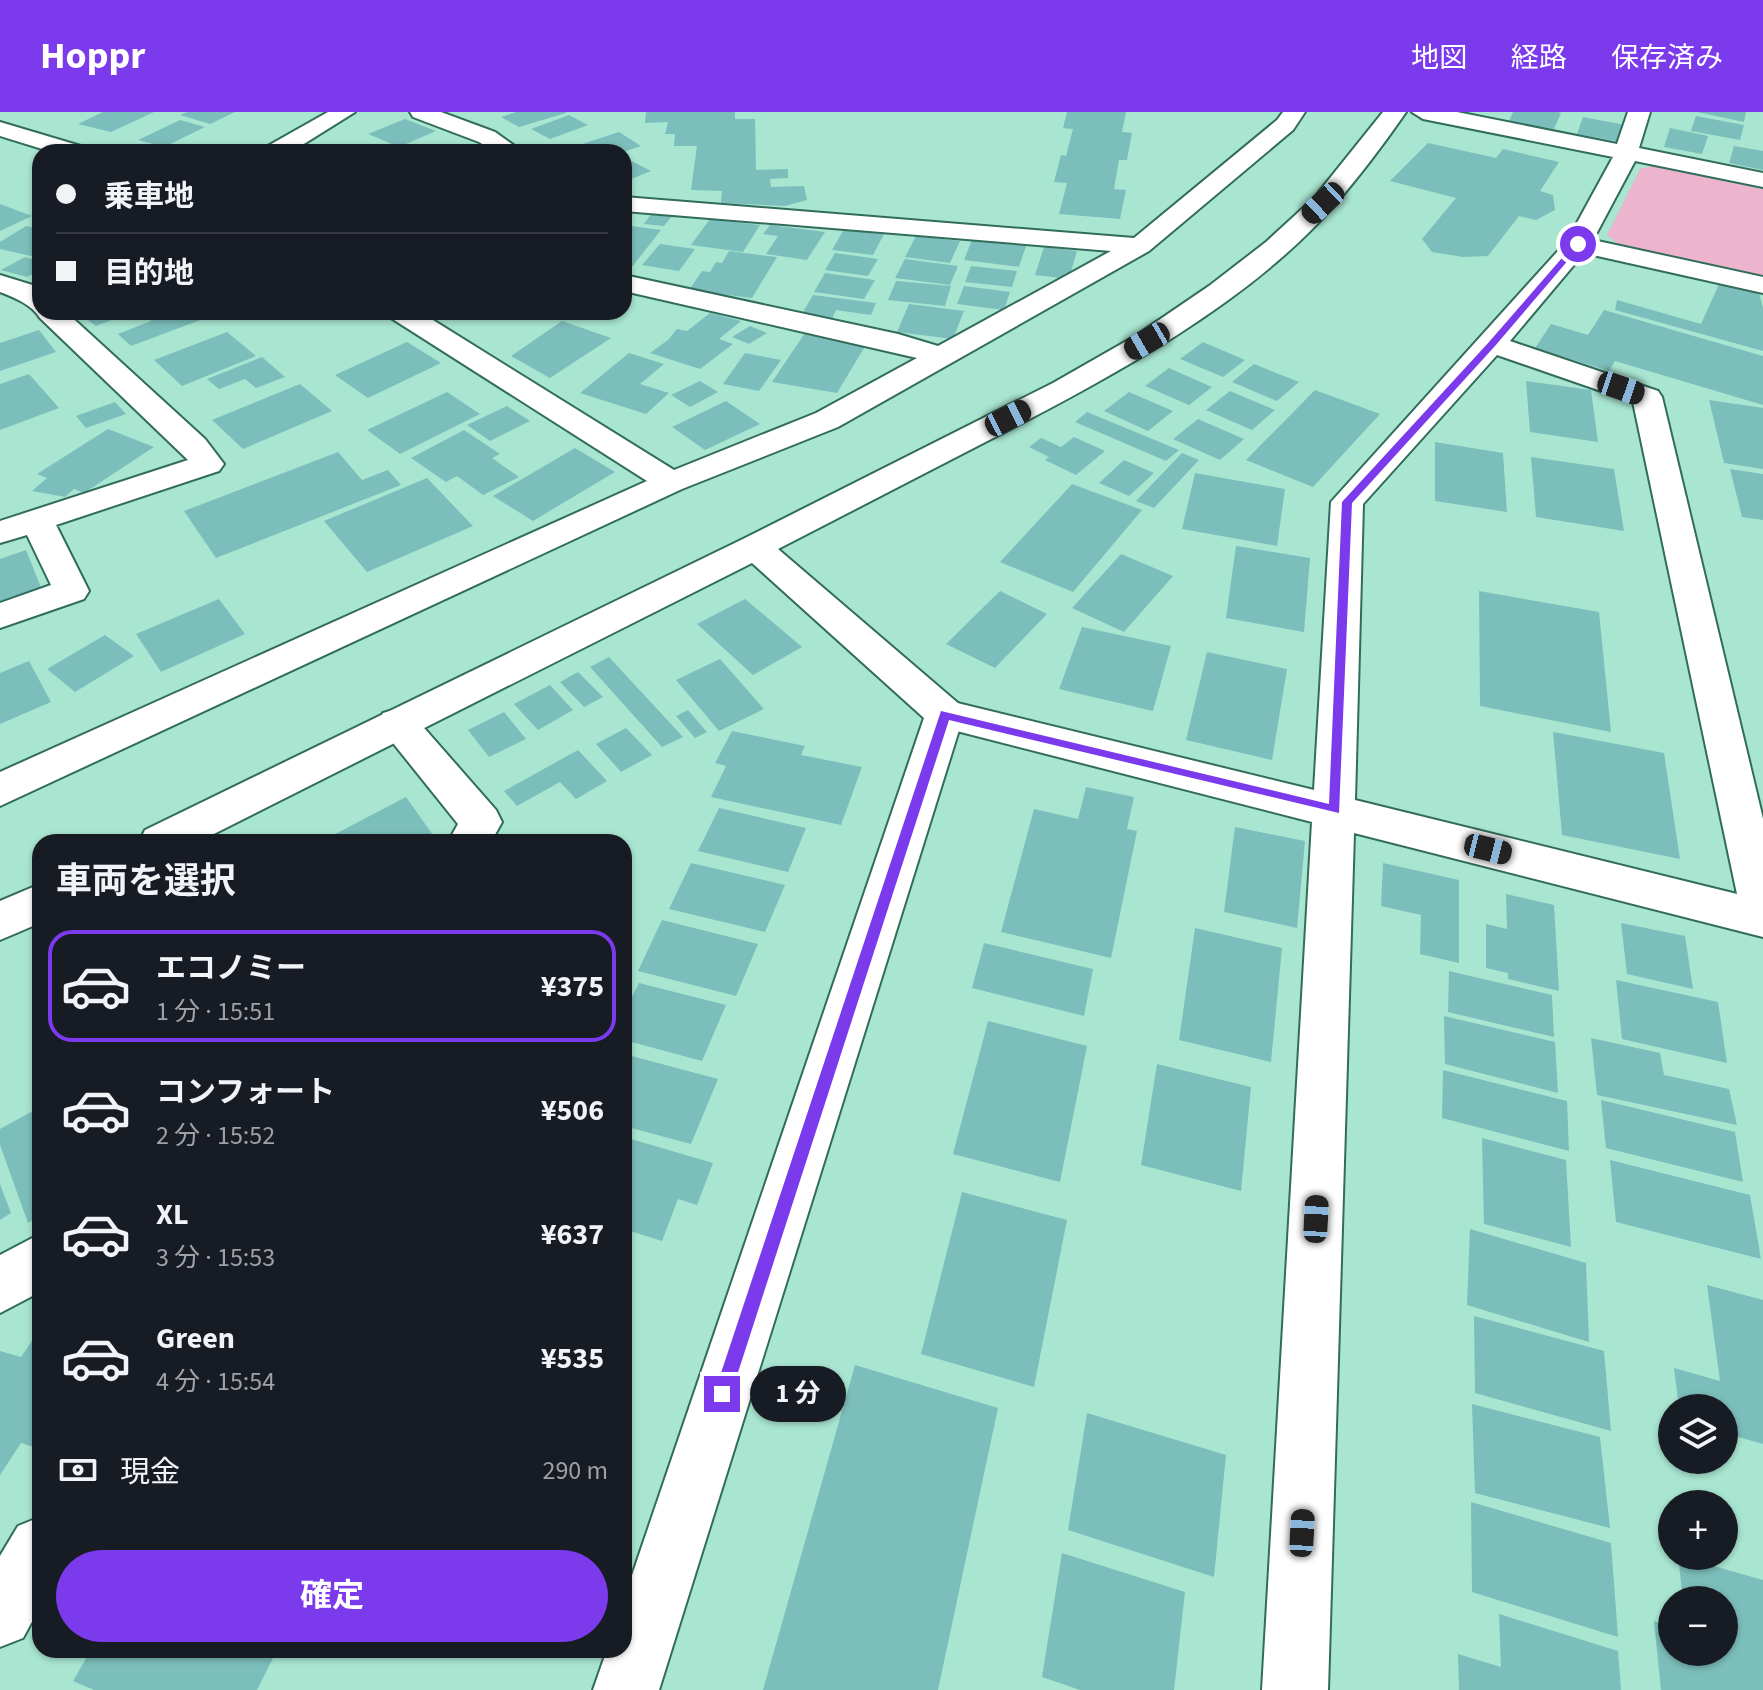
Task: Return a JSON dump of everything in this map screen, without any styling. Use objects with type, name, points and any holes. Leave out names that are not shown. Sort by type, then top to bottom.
[{"type":"street","points":[[288,144],[344,112]]},
{"type":"street","points":[[421,112],[498,144]]},
{"type":"street","points":[[0,790],[671,482],[827,420],[1140,246],[1285,125],[1294,112]]},
{"type":"street","points":[[176,834],[755,547],[1064,389],[1147,341],[1219,292],[1275,248],[1323,203],[1395,112]]},
{"type":"street","points":[[1423,112],[1763,180]]},
{"type":"street","points":[[1295,1690],[1347,502],[1492,344],[1578,244],[1625,153],[1639,112]]},
{"type":"street","points":[[0,129],[50,144]]},
{"type":"street","points":[[632,205],[1140,246]]},
{"type":"street","points":[[1578,244],[1763,285]]},
{"type":"street","points":[[0,283],[32,296]]},
{"type":"street","points":[[632,285],[898,343],[942,357]]},
{"type":"street","points":[[0,303],[32,300]]},
{"type":"street","points":[[0,532],[208,464],[194,446],[62,320]]},
{"type":"street","points":[[418,320],[671,482]]},
{"type":"street","points":[[1492,344],[1647,397],[1763,911]]},
{"type":"street","points":[[0,616],[71,591],[37,520]]},
{"type":"street","points":[[755,547],[945,714],[1763,919]]},
{"type":"street","points":[[626,1690],[945,714]]},
{"type":"street","points":[[397,723],[481,822],[474,834]]},
{"type":"street","points":[[0,922],[32,906]]},
{"type":"street","points":[[0,1286],[32,1266]]},
{"type":"street","points":[[0,1615],[32,1561]]},
{"type":"shaded area","points":[[1652,166],[1763,189],[1763,276],[1618,244],[1607,235],[1640,169]]},
{"type":"building","points":[[103,112],[154,112],[111,132],[78,124]]},
{"type":"building","points":[[187,112],[235,112],[210,124],[180,115]]},
{"type":"building","points":[[516,112],[566,113],[519,127],[501,117]]},
{"type":"building","points":[[646,112],[735,112],[735,119],[755,119],[756,170],[788,169],[788,178],[770,179],[771,187],[804,186],[807,200],[785,206],[721,203],[722,191],[691,190],[697,146],[674,146],[675,134],[665,134],[668,122],[645,123]]},
{"type":"building","points":[[1067,112],[1126,112],[1122,132],[1132,133],[1127,160],[1119,160],[1114,189],[1126,190],[1120,219],[1059,214],[1067,183],[1054,182],[1061,155],[1066,156],[1073,129],[1063,128]]},
{"type":"building","points":[[1513,112],[1561,113],[1554,129],[1509,121]]},
{"type":"building","points":[[1697,112],[1746,112],[1744,122]]},
{"type":"building","points":[[569,115],[588,125],[550,139],[531,129]]},
{"type":"building","points":[[1696,116],[1744,125],[1740,140],[1691,131]]},
{"type":"building","points":[[1583,117],[1625,125],[1621,142],[1577,134]]},
{"type":"building","points":[[405,119],[436,131],[406,144],[392,144],[368,134]]},
{"type":"building","points":[[180,120],[205,127],[170,144],[138,140]]},
{"type":"building","points":[[1670,128],[1708,136],[1702,154],[1664,147]]},
{"type":"building","points":[[619,132],[641,146],[632,149],[632,144],[582,144]]},
{"type":"building","points":[[1428,143],[1496,158],[1503,149],[1559,162],[1540,191],[1553,195],[1555,210],[1536,220],[1519,216],[1488,256],[1463,257],[1432,252],[1422,239],[1456,198],[1390,181]]},
{"type":"building","points":[[1734,146],[1763,151],[1763,170],[1729,163]]},
{"type":"building","points":[[632,161],[651,171],[632,179]]},
{"type":"building","points":[[0,204],[32,216],[0,231]]},
{"type":"building","points":[[651,214],[672,216],[664,226],[644,224]]},
{"type":"building","points":[[710,219],[760,225],[743,252],[691,245]]},
{"type":"building","points":[[770,225],[825,232],[807,260],[766,254],[778,236],[763,234]]},
{"type":"building","points":[[26,226],[32,227],[32,256],[0,249],[0,242]]},
{"type":"building","points":[[632,226],[661,230],[632,267]]},
{"type":"building","points":[[844,229],[884,234],[873,255],[832,250]]},
{"type":"building","points":[[916,236],[960,241],[950,263],[905,257]]},
{"type":"building","points":[[972,240],[1026,246],[1019,267],[964,260]]},
{"type":"building","points":[[660,244],[695,249],[679,271],[642,265]]},
{"type":"building","points":[[1044,247],[1077,251],[1069,279],[1035,275]]},
{"type":"building","points":[[729,251],[777,257],[752,298],[689,290],[702,271],[710,272],[716,262],[722,263]]},
{"type":"building","points":[[835,253],[878,259],[868,276],[825,270]]},
{"type":"building","points":[[25,257],[32,259],[32,274],[27,277],[1,270]]},
{"type":"building","points":[[905,259],[958,266],[950,285],[895,278]]},
{"type":"building","points":[[971,266],[1017,271],[1012,287],[965,282]]},
{"type":"building","points":[[825,273],[875,280],[864,299],[814,292]]},
{"type":"building","points":[[896,281],[951,286],[945,306],[888,300]]},
{"type":"building","points":[[1719,284],[1759,292],[1763,308],[1763,351],[1615,310],[1617,300],[1701,324]]},
{"type":"building","points":[[964,286],[1010,292],[1004,310],[957,304]]},
{"type":"building","points":[[813,295],[876,303],[871,315],[836,310],[832,319],[802,314]]},
{"type":"building","points":[[909,304],[964,311],[953,339],[897,332]]},
{"type":"building","points":[[1604,310],[1763,356],[1763,405],[1615,361],[1609,371],[1535,348],[1551,324],[1588,335]]},
{"type":"building","points":[[710,313],[741,321],[719,339],[733,344],[700,369],[650,353],[677,329],[687,331]]},
{"type":"building","points":[[88,320],[111,320],[96,326]]},
{"type":"building","points":[[200,320],[131,346],[118,334],[151,321]]},
{"type":"building","points":[[562,321],[611,338],[550,378],[511,356]]},
{"type":"building","points":[[750,326],[767,333],[749,344],[732,337]]},
{"type":"building","points":[[39,330],[56,352],[0,371],[0,343]]},
{"type":"building","points":[[227,332],[256,356],[182,386],[154,360]]},
{"type":"building","points":[[805,333],[867,343],[837,393],[772,382]]},
{"type":"building","points":[[407,342],[441,363],[368,398],[335,375]]},
{"type":"building","points":[[1203,342],[1245,360],[1223,377],[1180,359]]},
{"type":"building","points":[[629,353],[664,364],[640,384],[669,393],[646,414],[580,393]]},
{"type":"building","points":[[745,353],[781,360],[759,391],[723,384]]},
{"type":"building","points":[[262,357],[285,377],[256,388],[245,379],[219,389],[207,379]]},
{"type":"building","points":[[1254,364],[1299,382],[1277,401],[1232,382]]},
{"type":"building","points":[[1169,368],[1212,387],[1189,405],[1145,386]]},
{"type":"building","points":[[29,374],[59,408],[0,430],[0,384]]},
{"type":"building","points":[[700,381],[718,392],[690,407],[671,395]]},
{"type":"building","points":[[1526,381],[1591,390],[1598,442],[1530,432]]},
{"type":"building","points":[[300,384],[332,411],[243,449],[212,420]]},
{"type":"building","points":[[1315,390],[1380,414],[1313,487],[1246,460]]},
{"type":"building","points":[[1230,391],[1275,410],[1252,430],[1206,410]]},
{"type":"building","points":[[447,392],[480,414],[400,454],[367,430]]},
{"type":"building","points":[[1129,392],[1173,411],[1148,431],[1104,411]]},
{"type":"building","points":[[1709,400],[1763,408],[1763,469],[1724,463]]},
{"type":"building","points":[[726,401],[760,424],[705,450],[672,427]]},
{"type":"building","points":[[115,402],[126,414],[86,428],[76,416]]},
{"type":"building","points":[[507,406],[530,421],[490,441],[467,425]]},
{"type":"building","points":[[1087,412],[1179,450],[1166,461],[1075,422]]},
{"type":"building","points":[[1198,419],[1244,439],[1220,460],[1173,439]]},
{"type":"building","points":[[108,429],[154,447],[84,493],[74,489],[65,497],[32,491],[47,478],[37,474]]},
{"type":"building","points":[[464,430],[500,454],[492,458],[519,477],[483,495],[457,476],[446,482],[411,458]]},
{"type":"building","points":[[1074,437],[1105,451],[1076,475],[1045,460],[1049,457],[1029,447],[1041,438],[1061,447]]},
{"type":"building","points":[[1435,442],[1503,453],[1507,512],[1435,501]]},
{"type":"building","points":[[575,448],[615,472],[533,521],[493,496]]},
{"type":"building","points":[[338,452],[362,480],[388,470],[401,485],[216,558],[184,511]]},
{"type":"building","points":[[1182,453],[1199,460],[1154,508],[1136,501]]},
{"type":"building","points":[[1531,457],[1614,469],[1624,531],[1536,517]]},
{"type":"building","points":[[1124,460],[1154,473],[1129,496],[1099,483]]},
{"type":"building","points":[[1730,469],[1763,474],[1763,520],[1742,517]]},
{"type":"building","points":[[1195,473],[1285,489],[1277,546],[1182,529]]},
{"type":"building","points":[[427,478],[473,526],[367,572],[324,521]]},
{"type":"building","points":[[1072,484],[1142,510],[1073,592],[1000,562]]},
{"type":"building","points":[[1236,546],[1310,558],[1304,632],[1226,618]]},
{"type":"building","points":[[26,550],[42,590],[0,605],[0,559]]},
{"type":"building","points":[[1121,554],[1173,576],[1124,632],[1072,608]]},
{"type":"building","points":[[1000,591],[1047,614],[995,668],[946,644]]},
{"type":"building","points":[[1479,591],[1599,612],[1611,732],[1480,706]]},
{"type":"building","points":[[219,599],[245,634],[161,672],[136,634]]},
{"type":"building","points":[[745,599],[802,647],[753,675],[697,624]]},
{"type":"building","points":[[1082,627],[1171,646],[1153,711],[1059,689]]},
{"type":"building","points":[[105,635],[134,656],[75,692],[47,669]]},
{"type":"building","points":[[1207,652],[1287,669],[1272,760],[1186,740]]},
{"type":"building","points":[[609,657],[683,737],[662,747],[590,667]]},
{"type":"building","points":[[720,659],[764,709],[719,731],[676,680]]},
{"type":"building","points":[[29,661],[51,702],[0,724],[0,673]]},
{"type":"building","points":[[578,672],[603,697],[584,707],[560,682]]},
{"type":"building","points":[[550,685],[573,710],[538,730],[514,704]]},
{"type":"building","points":[[688,710],[707,732],[695,738],[676,716]]},
{"type":"building","points":[[504,712],[526,739],[489,757],[468,730]]},
{"type":"building","points":[[626,728],[652,755],[621,772],[596,744]]},
{"type":"building","points":[[732,731],[805,746],[801,755],[862,767],[841,825],[711,797],[726,766],[715,763]]},
{"type":"building","points":[[1553,732],[1664,753],[1680,859],[1562,835]]},
{"type":"building","points":[[578,750],[607,781],[576,799],[560,782],[517,806],[504,791]]},
{"type":"building","points":[[1086,787],[1134,797],[1127,829],[1137,831],[1111,958],[1001,932],[1034,809],[1078,819]]},
{"type":"building","points":[[406,797],[432,834],[335,834]]},
{"type":"building","points":[[719,808],[806,828],[788,872],[698,851]]},
{"type":"building","points":[[1235,827],[1305,841],[1297,928],[1224,912]]},
{"type":"building","points":[[691,863],[785,885],[765,932],[669,909]]},
{"type":"building","points":[[1383,863],[1459,880],[1459,963],[1420,954],[1421,915],[1381,906]]},
{"type":"building","points":[[1506,894],[1554,905],[1559,991],[1508,979],[1508,973],[1486,968],[1486,924],[1507,929]]},
{"type":"building","points":[[662,920],[758,944],[736,996],[638,971]]},
{"type":"building","points":[[1621,923],[1685,936],[1693,989],[1627,974]]},
{"type":"building","points":[[1195,928],[1282,948],[1271,1062],[1179,1040]]},
{"type":"building","points":[[984,943],[1093,969],[1084,1016],[972,988]]},
{"type":"building","points":[[1449,971],[1552,995],[1554,1037],[1448,1012]]},
{"type":"building","points":[[1616,980],[1718,1002],[1727,1063],[1622,1039]]},
{"type":"building","points":[[639,983],[726,1005],[702,1061],[632,1042],[632,997]]},
{"type":"building","points":[[1444,1016],[1555,1042],[1558,1093],[1445,1064]]},
{"type":"building","points":[[988,1021],[1087,1046],[1060,1182],[953,1154]]},
{"type":"building","points":[[1591,1038],[1660,1053],[1664,1075],[1729,1089],[1737,1125],[1597,1095]]},
{"type":"building","points":[[632,1056],[718,1079],[691,1144],[632,1128]]},
{"type":"building","points":[[1157,1064],[1251,1087],[1241,1191],[1141,1165]]},
{"type":"building","points":[[1443,1070],[1567,1101],[1569,1151],[1442,1118]]},
{"type":"building","points":[[1601,1100],[1735,1132],[1743,1182],[1606,1148]]},
{"type":"building","points":[[32,1111],[32,1221],[28,1223],[0,1145],[0,1129]]},
{"type":"building","points":[[1482,1138],[1566,1160],[1571,1247],[1484,1224]]},
{"type":"building","points":[[632,1139],[713,1163],[697,1205],[678,1199],[662,1241],[632,1232]]},
{"type":"building","points":[[1610,1160],[1750,1195],[1761,1259],[1616,1222]]},
{"type":"building","points":[[0,1184],[11,1213],[0,1220]]},
{"type":"building","points":[[962,1192],[1067,1220],[1034,1387],[921,1354]]},
{"type":"building","points":[[1470,1229],[1586,1263],[1589,1342],[1467,1305]]},
{"type":"building","points":[[1707,1285],[1763,1300],[1763,1444],[1738,1437],[1738,1394],[1677,1394],[1674,1368],[1720,1381]]},
{"type":"building","points":[[1474,1316],[1604,1351],[1611,1431],[1475,1393]]},
{"type":"building","points":[[32,1341],[32,1446],[21,1443],[0,1475],[0,1351],[21,1357]]},
{"type":"building","points":[[855,1365],[998,1408],[938,1690],[763,1690]]},
{"type":"building","points":[[1472,1404],[1600,1437],[1610,1528],[1475,1493]]},
{"type":"building","points":[[1087,1413],[1226,1455],[1214,1577],[1068,1530]]},
{"type":"building","points":[[1471,1502],[1611,1543],[1618,1637],[1472,1592]]},
{"type":"building","points":[[1062,1553],[1185,1592],[1174,1690],[1080,1690],[1042,1677]]},
{"type":"building","points":[[1680,1570],[1728,1570],[1763,1580],[1763,1690],[1661,1690],[1659,1666],[1738,1666],[1738,1586],[1681,1586]]},
{"type":"building","points":[[1499,1614],[1618,1651],[1621,1690],[1459,1690],[1458,1654],[1501,1667]]},
{"type":"building","points":[[1654,1621],[1658,1622],[1658,1660]]},
{"type":"building","points":[[86,1658],[273,1658],[257,1690],[94,1690],[73,1681]]},
{"type":"route","points":[[722,1394],[945,714],[1335,810],[1347,502],[1492,344],[1578,244]]}]
